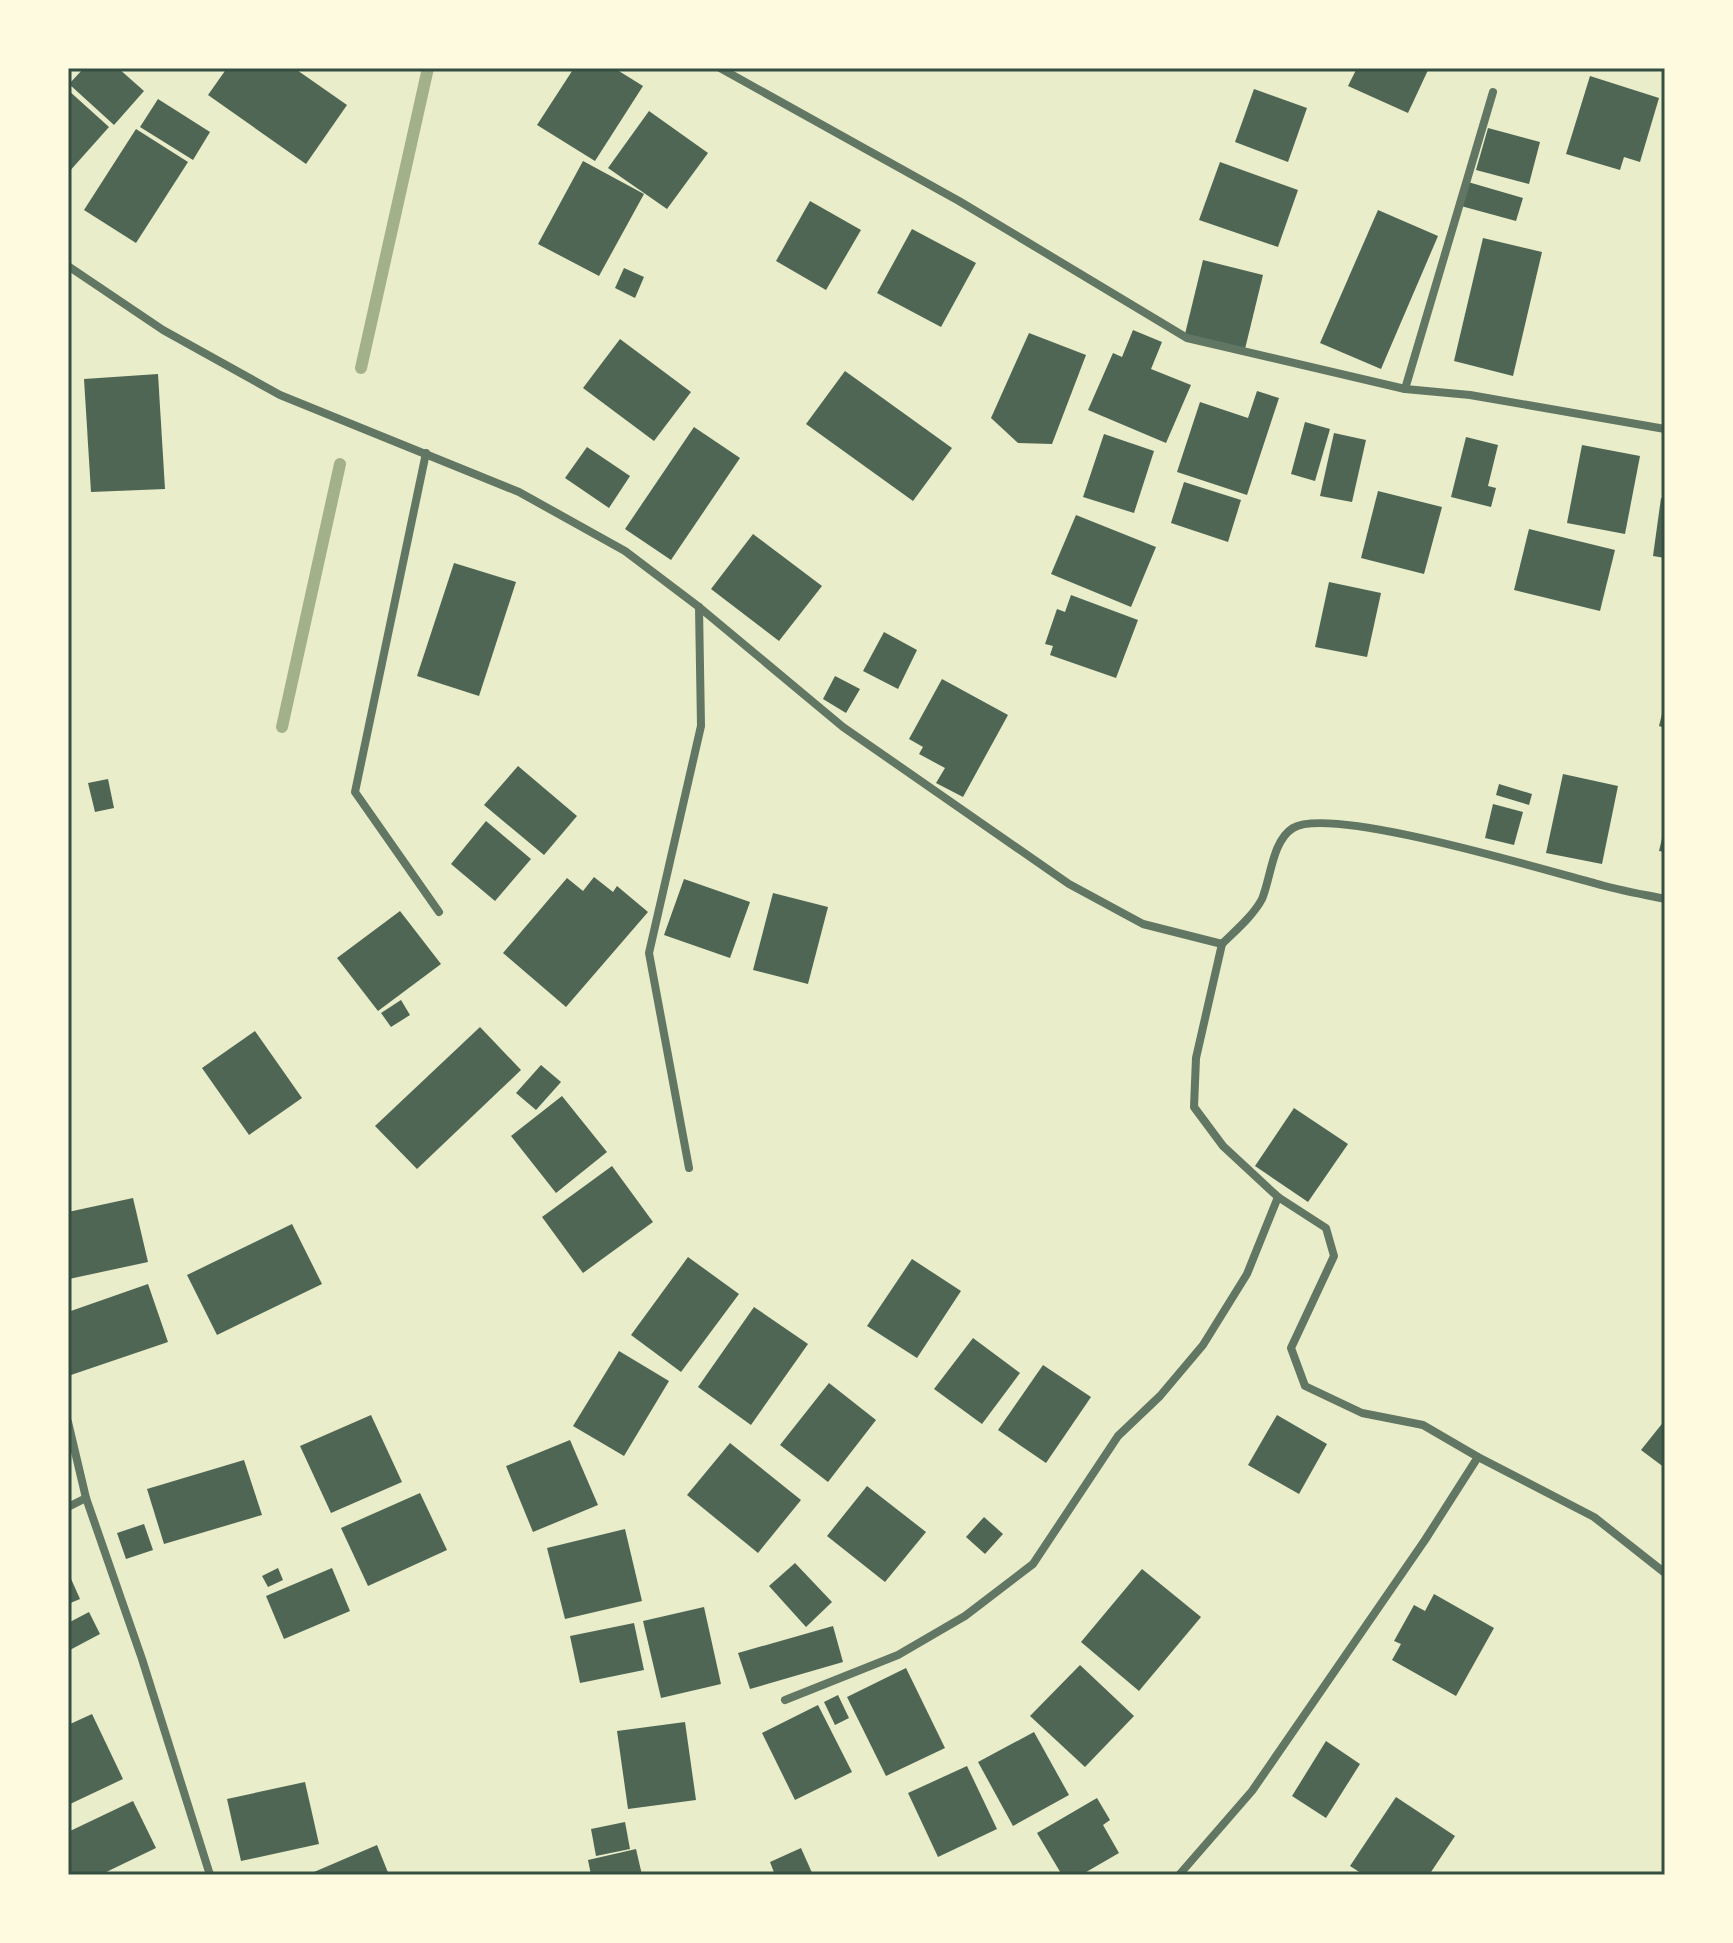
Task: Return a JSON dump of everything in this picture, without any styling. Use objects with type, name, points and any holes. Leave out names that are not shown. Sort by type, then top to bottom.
[{"type":"street","points":[[720,68],[959,201],[1187,338],[1405,389],[1470,395],[1665,429]]},
{"type":"street","points":[[1405,389],[1493,92]]},
{"type":"street","points":[[68,266],[163,330],[280,395],[519,492],[625,551],[699,607],[843,727],[1069,884],[1143,924],[1222,944]]},
{"type":"street","points":[[426,453],[355,792],[439,912]]},
{"type":"street","points":[[689,1168],[649,953],[701,726],[699,607]]},
{"type":"street","points":[[1665,899],[1409,835],[1321,822],[1305,823],[1290,829],[1280,842],[1260,902],[1222,944],[1196,1058],[1194,1107],[1223,1146],[1278,1197],[1326,1228],[1334,1256],[1291,1348],[1305,1386],[1362,1413],[1423,1425],[1594,1517],[1665,1573]]},
{"type":"street","points":[[785,1700],[898,1655],[965,1616],[1033,1564],[1118,1436],[1160,1396],[1203,1345],[1247,1274],[1278,1197]]},
{"type":"street","points":[[68,1422],[86,1498],[142,1659],[210,1875]]},
{"type":"street","points":[[1179,1875],[1252,1791],[1425,1540],[1478,1457]]},
{"type":"street","points":[[68,1507],[86,1498]]},
{"type":"building","points":[[84,68],[118,68],[144,91],[114,125],[69,84]]},
{"type":"building","points":[[227,68],[294,68],[347,105],[306,164],[208,95]]},
{"type":"building","points":[[574,68],[614,68],[643,86],[595,161],[537,125]]},
{"type":"building","points":[[1357,68],[1429,68],[1408,113],[1348,86]]},
{"type":"building","points":[[1590,76],[1659,98],[1640,162],[1624,157],[1620,170],[1566,154]]},
{"type":"building","points":[[1254,89],[1307,108],[1288,162],[1235,142]]},
{"type":"building","points":[[68,90],[109,127],[68,173]]},
{"type":"building","points":[[158,99],[210,132],[193,160],[140,127]]},
{"type":"building","points":[[649,111],[708,153],[667,209],[608,168]]},
{"type":"building","points":[[1488,128],[1540,142],[1529,184],[1476,170]]},
{"type":"building","points":[[136,129],[188,162],[136,243],[84,210]]},
{"type":"building","points":[[583,161],[644,194],[599,276],[538,244]]},
{"type":"building","points":[[1220,162],[1298,190],[1278,247],[1199,220]]},
{"type":"building","points":[[1468,182],[1523,198],[1516,221],[1461,206]]},
{"type":"building","points":[[810,201],[861,230],[826,290],[776,261]]},
{"type":"building","points":[[1378,210],[1438,236],[1381,369],[1320,343]]},
{"type":"building","points":[[912,229],[976,263],[941,327],[877,293]]},
{"type":"building","points":[[1483,238],[1542,252],[1513,376],[1454,361]]},
{"type":"building","points":[[1203,260],[1263,275],[1245,349],[1185,334]]},
{"type":"building","points":[[624,268],[644,277],[635,298],[615,288]]},
{"type":"building","points":[[1133,330],[1162,342],[1151,369],[1191,385],[1166,443],[1088,410],[1113,353],[1122,357]]},
{"type":"building","points":[[1029,333],[1086,355],[1052,444],[1018,443],[991,418]]},
{"type":"building","points":[[620,339],[691,392],[654,441],[583,388]]},
{"type":"building","points":[[845,371],[952,448],[913,501],[806,424]]},
{"type":"building","points":[[158,374],[165,489],[91,492],[84,379]]},
{"type":"building","points":[[1257,391],[1279,398],[1247,495],[1177,472],[1200,402],[1248,418]]},
{"type":"building","points":[[1305,422],[1330,429],[1315,481],[1291,474]]},
{"type":"building","points":[[694,427],[740,458],[671,560],[625,529]]},
{"type":"building","points":[[1334,433],[1366,440],[1352,502],[1320,496]]},
{"type":"building","points":[[1104,434],[1154,451],[1134,513],[1083,497]]},
{"type":"building","points":[[1466,437],[1498,445],[1488,486],[1496,488],[1491,507],[1451,497]]},
{"type":"building","points":[[1582,445],[1640,456],[1625,534],[1567,523]]},
{"type":"building","points":[[587,447],[630,476],[609,508],[565,478]]},
{"type":"building","points":[[1184,482],[1241,500],[1228,542],[1171,523]]},
{"type":"building","points":[[1378,491],[1442,507],[1424,574],[1361,558]]},
{"type":"building","points":[[1661,498],[1665,499],[1665,558],[1653,556]]},
{"type":"building","points":[[1076,515],[1156,547],[1131,607],[1051,574]]},
{"type":"building","points":[[1529,529],[1615,550],[1600,611],[1514,590]]},
{"type":"building","points":[[753,534],[822,586],[779,641],[711,589]]},
{"type":"building","points":[[454,563],[516,582],[479,696],[417,676]]},
{"type":"building","points":[[1329,582],[1381,593],[1367,657],[1315,647]]},
{"type":"building","points":[[1071,595],[1138,620],[1116,678],[1050,655],[1053,646],[1045,644],[1057,609],[1065,612]]},
{"type":"building","points":[[884,632],[917,650],[898,689],[863,671]]},
{"type":"building","points":[[835,676],[860,689],[846,713],[823,699]]},
{"type":"building","points":[[942,679],[1008,715],[963,797],[936,783],[945,768],[919,754],[923,747],[909,739]]},
{"type":"building","points":[[1665,706],[1665,728],[1659,726]]},
{"type":"building","points":[[518,766],[577,816],[544,855],[484,805]]},
{"type":"building","points":[[1563,774],[1618,786],[1602,864],[1546,853]]},
{"type":"building","points":[[108,779],[114,808],[95,812],[88,783]]},
{"type":"building","points":[[1499,784],[1532,794],[1529,805],[1496,795]]},
{"type":"building","points":[[1493,804],[1523,812],[1514,845],[1485,838]]},
{"type":"building","points":[[486,821],[531,859],[495,901],[451,864]]},
{"type":"building","points":[[1665,830],[1665,852],[1659,851]]},
{"type":"building","points":[[594,877],[613,892],[617,886],[648,912],[566,1007],[503,953],[567,878],[583,891]]},
{"type":"building","points":[[684,879],[750,902],[730,958],[664,935]]},
{"type":"building","points":[[773,893],[828,907],[808,984],[753,970]]},
{"type":"building","points":[[400,911],[441,964],[378,1011],[337,958]]},
{"type":"building","points":[[401,1000],[410,1015],[391,1027],[381,1013]]},
{"type":"building","points":[[480,1027],[521,1070],[417,1169],[375,1126]]},
{"type":"building","points":[[255,1031],[302,1098],[249,1135],[202,1068]]},
{"type":"building","points":[[541,1065],[561,1082],[536,1110],[516,1093]]},
{"type":"building","points":[[562,1096],[607,1152],[556,1193],[511,1136]]},
{"type":"building","points":[[1294,1108],[1348,1144],[1308,1202],[1255,1166]]},
{"type":"building","points":[[612,1166],[653,1222],[583,1273],[542,1217]]},
{"type":"building","points":[[133,1198],[148,1262],[69,1279],[68,1212]]},
{"type":"building","points":[[292,1224],[322,1284],[217,1335],[187,1275]]},
{"type":"building","points":[[688,1257],[739,1294],[681,1372],[631,1335]]},
{"type":"building","points":[[912,1259],[961,1291],[917,1358],[867,1326]]},
{"type":"building","points":[[148,1284],[168,1342],[71,1375],[68,1367],[68,1312]]},
{"type":"building","points":[[754,1307],[808,1344],[751,1425],[698,1387]]},
{"type":"building","points":[[973,1338],[1020,1373],[982,1424],[934,1389]]},
{"type":"building","points":[[619,1351],[669,1381],[624,1456],[573,1426]]},
{"type":"building","points":[[1043,1365],[1091,1397],[1046,1463],[998,1430]]},
{"type":"building","points":[[829,1383],[876,1420],[828,1482],[780,1445]]},
{"type":"building","points":[[371,1415],[402,1482],[331,1513],[300,1446]]},
{"type":"building","points":[[1277,1415],[1327,1444],[1299,1494],[1248,1465]]},
{"type":"building","points":[[1665,1420],[1665,1468],[1641,1450]]},
{"type":"building","points":[[570,1440],[598,1505],[533,1532],[506,1466]]},
{"type":"building","points":[[730,1443],[801,1500],[758,1553],[687,1495]]},
{"type":"building","points":[[244,1460],[262,1515],[164,1544],[147,1489]]},
{"type":"building","points":[[867,1486],[926,1532],[885,1582],[827,1536]]},
{"type":"building","points":[[420,1493],[447,1550],[368,1586],[341,1528]]},
{"type":"building","points":[[984,1517],[1003,1534],[985,1554],[966,1537]]},
{"type":"building","points":[[144,1524],[153,1550],[126,1559],[117,1533]]},
{"type":"building","points":[[625,1529],[642,1601],[565,1619],[547,1548]]},
{"type":"building","points":[[795,1563],[832,1602],[806,1627],[769,1586]]},
{"type":"building","points":[[278,1568],[283,1580],[268,1587],[262,1576]]},
{"type":"building","points":[[332,1568],[350,1611],[284,1639],[266,1596]]},
{"type":"building","points":[[1142,1569],[1201,1617],[1139,1691],[1081,1642]]},
{"type":"building","points":[[68,1572],[80,1599],[68,1604]]},
{"type":"building","points":[[1434,1594],[1494,1628],[1456,1696],[1392,1660],[1401,1644],[1394,1641],[1414,1605],[1425,1611]]},
{"type":"building","points":[[704,1607],[721,1684],[661,1698],[643,1621]]},
{"type":"building","points":[[89,1612],[100,1634],[68,1651],[68,1623]]},
{"type":"building","points":[[634,1623],[644,1670],[580,1683],[570,1636]]},
{"type":"building","points":[[833,1626],[843,1662],[750,1689],[738,1653]]},
{"type":"building","points":[[1080,1665],[1134,1716],[1085,1767],[1030,1716]]},
{"type":"building","points":[[906,1668],[945,1748],[886,1776],[847,1697]]},
{"type":"building","points":[[838,1695],[849,1718],[835,1725],[824,1702]]},
{"type":"building","points":[[818,1705],[852,1772],[795,1800],[762,1733]]},
{"type":"building","points":[[92,1714],[123,1779],[68,1805],[68,1725]]},
{"type":"building","points":[[685,1722],[696,1800],[628,1809],[617,1731]]},
{"type":"building","points":[[1034,1732],[1069,1795],[1013,1826],[978,1762]]},
{"type":"building","points":[[1326,1741],[1360,1764],[1326,1818],[1292,1796]]},
{"type":"building","points":[[967,1766],[997,1829],[938,1857],[908,1793]]},
{"type":"building","points":[[305,1782],[319,1844],[241,1861],[227,1799]]},
{"type":"building","points":[[1396,1797],[1455,1836],[1429,1875],[1364,1875],[1350,1866]]},
{"type":"building","points":[[1097,1798],[1110,1820],[1103,1825],[1119,1853],[1081,1875],[1062,1875],[1037,1833]]},
{"type":"building","points":[[133,1801],[156,1848],[100,1875],[68,1875],[68,1832]]},
{"type":"building","points":[[625,1822],[630,1849],[596,1856],[591,1829]]},
{"type":"building","points":[[377,1845],[389,1875],[307,1875]]},
{"type":"building","points":[[801,1848],[813,1875],[775,1875],[770,1862]]},
{"type":"building","points":[[636,1849],[642,1875],[591,1875],[588,1860]]},
{"type":"waterway","points":[[361,368],[428,68]]},
{"type":"waterway","points":[[282,727],[340,464]]}]
